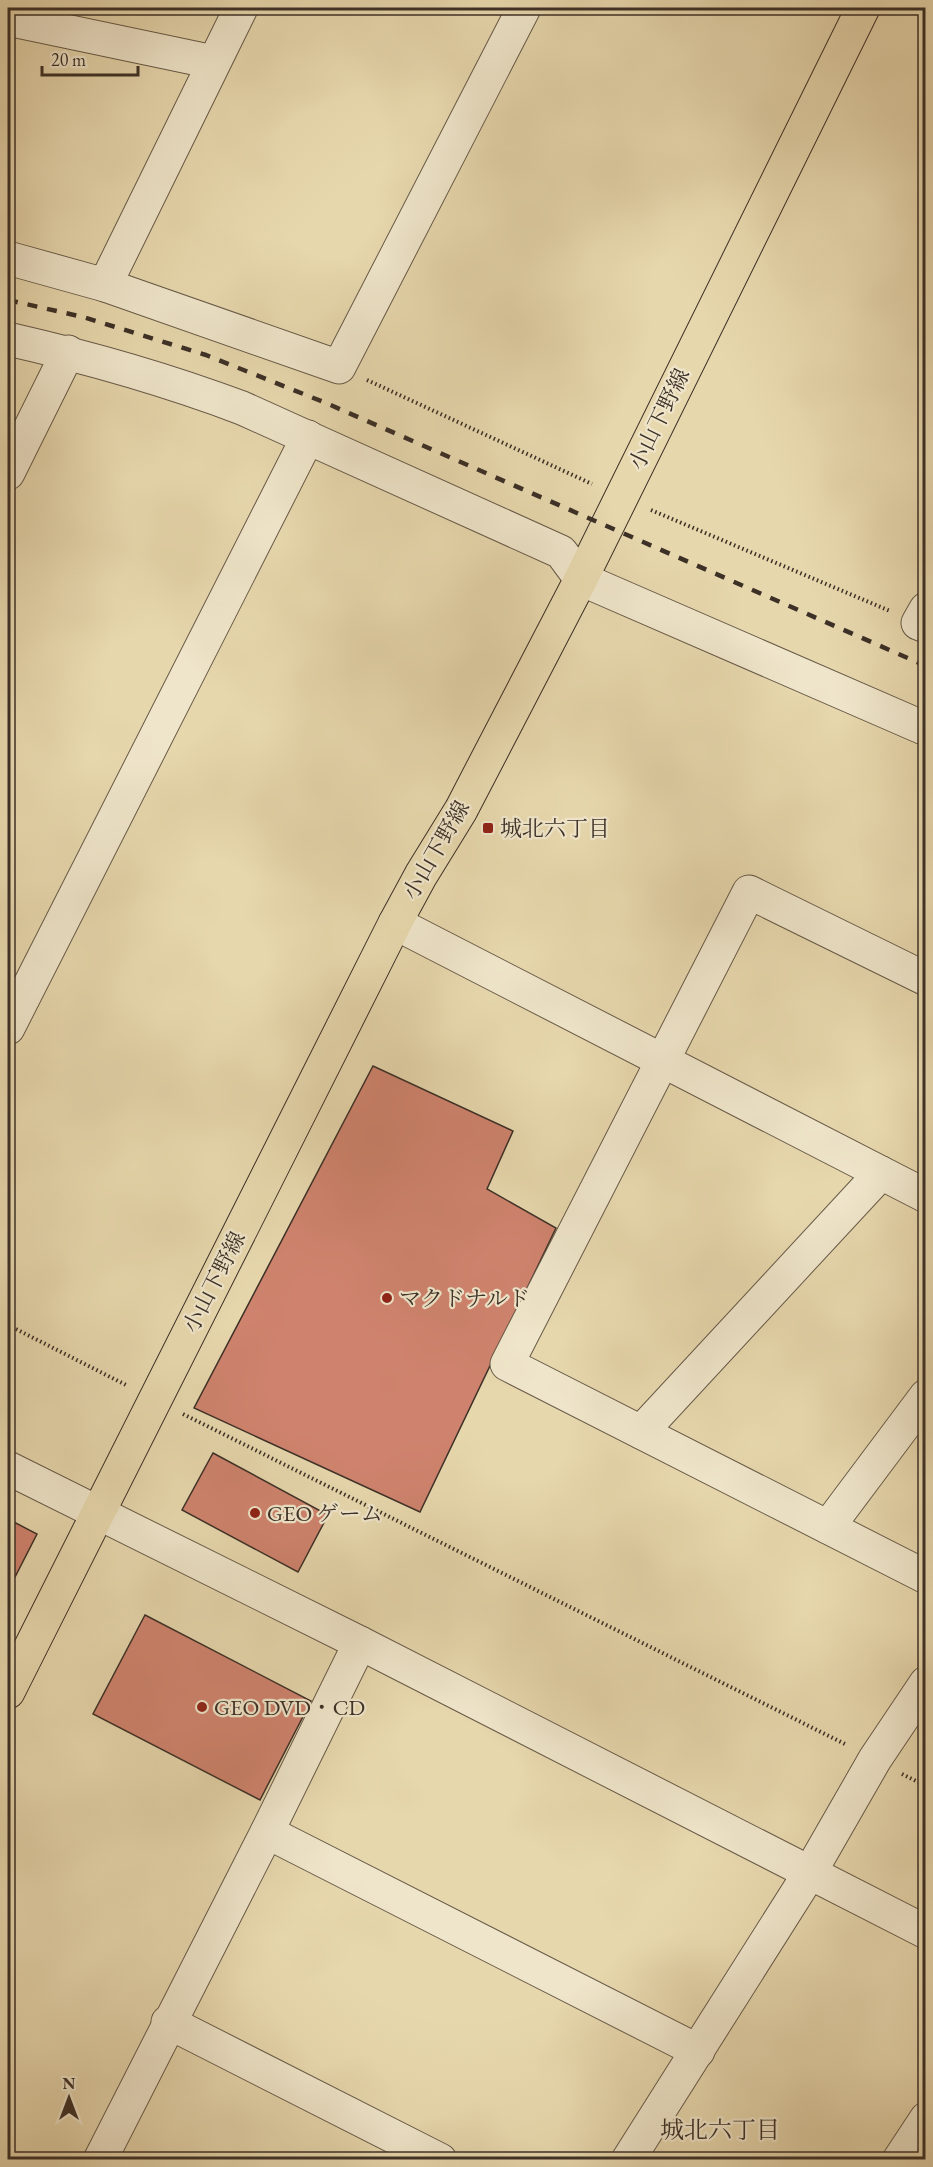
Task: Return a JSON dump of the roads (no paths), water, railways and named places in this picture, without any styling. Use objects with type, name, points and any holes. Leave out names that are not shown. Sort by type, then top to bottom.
[{"type":"main road","name":"小山下野線","points":[[8,1692],[395,923],[461,810],[581,579],[863,8]]},
{"type":"street","points":[[105,285],[241,8]]},
{"type":"street","points":[[8,258],[105,285],[339,367],[524,8]]},
{"type":"street","points":[[8,19],[213,62]]},
{"type":"street","points":[[8,339],[68,352],[190,389],[308,437],[561,552],[581,579],[926,729]]},
{"type":"street","points":[[8,473],[68,352]]},
{"type":"street","points":[[8,1028],[308,437]]},
{"type":"street","points":[[926,609],[918,623],[926,626]]},
{"type":"street","points":[[926,979],[749,892],[507,1364],[926,1577]]},
{"type":"street","points":[[395,923],[926,1196]]},
{"type":"street","points":[[641,1432],[881,1173]]},
{"type":"street","points":[[828,1527],[926,1396]]},
{"type":"street","points":[[8,1468],[360,1643],[926,1932]]},
{"type":"street","points":[[100,2160],[168,2022],[267,1832],[360,1643]]},
{"type":"street","points":[[628,2160],[809,1874],[875,1759],[926,1683]]},
{"type":"street","points":[[267,1832],[698,2051]]},
{"type":"street","points":[[168,2022],[440,2160]]},
{"type":"street","points":[[899,2160],[926,2119]]},
{"type":"railway","points":[[8,300],[83,317],[206,355],[326,403],[926,666]]},
{"type":"place","name":"城北六丁目","points":[[488,828]]},
{"type":"place","name":"マクドナルド","points":[[387,1298]]},
{"type":"place","name":"GEO ゲーム","points":[[255,1513]]},
{"type":"place","name":"GEO DVD・CD","points":[[202,1707]]},
{"type":"district","name":"城北六丁目","points":[[720,2129]]}]
